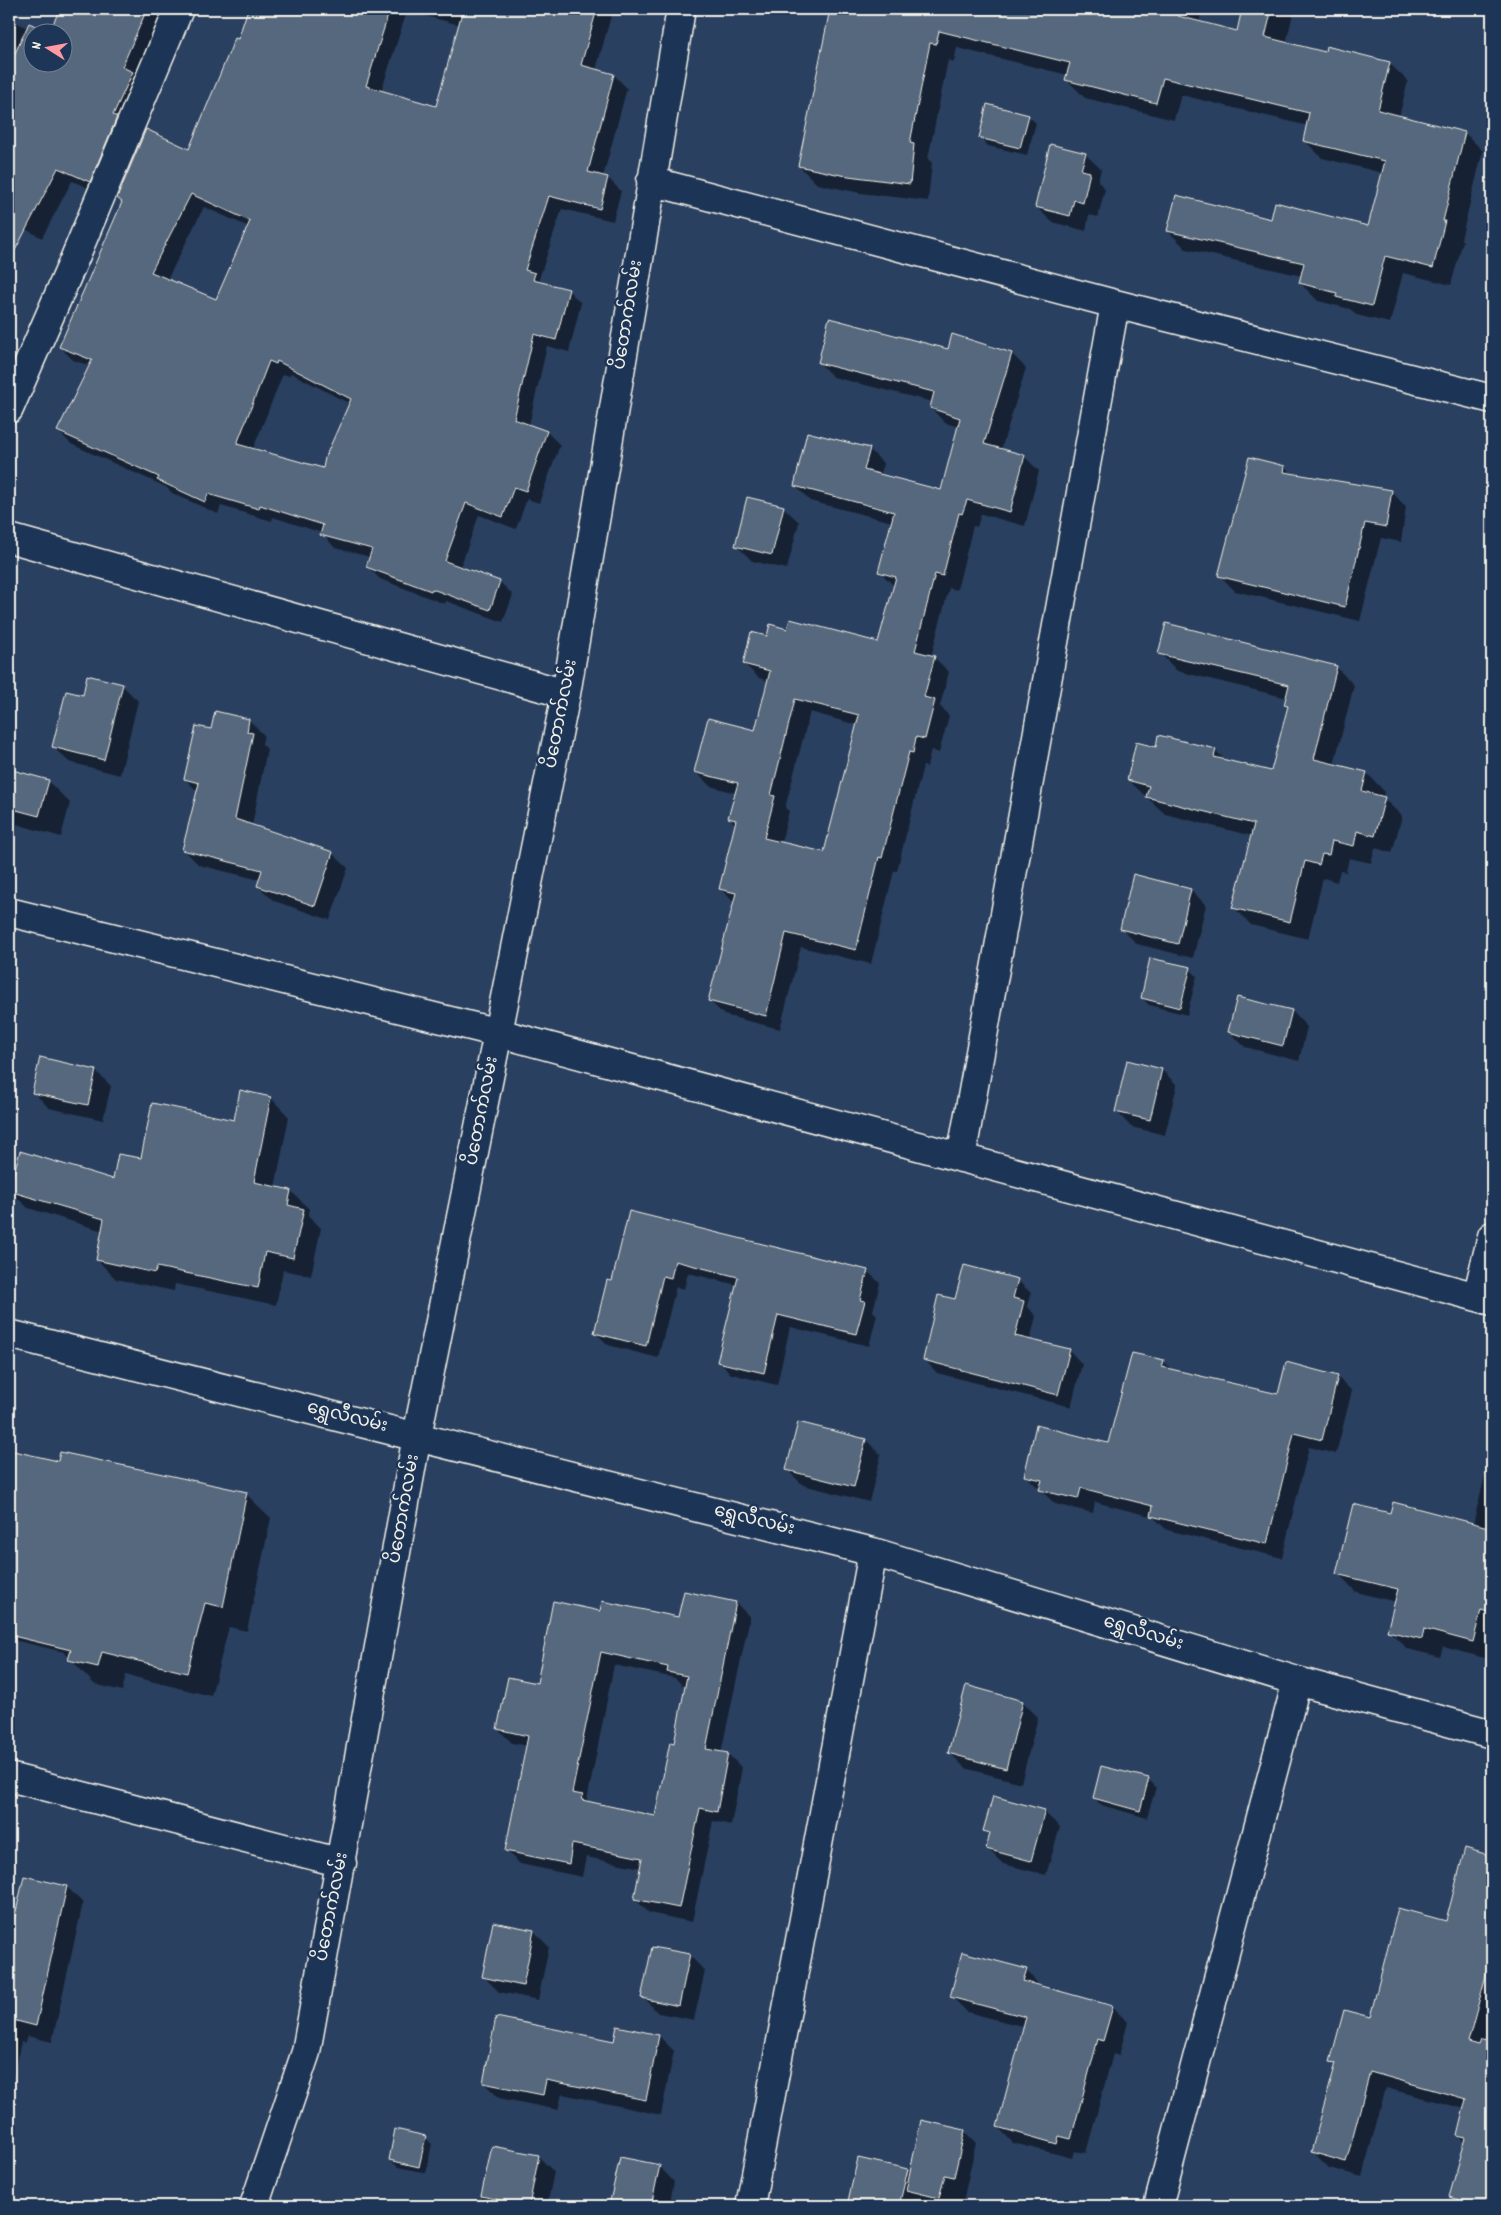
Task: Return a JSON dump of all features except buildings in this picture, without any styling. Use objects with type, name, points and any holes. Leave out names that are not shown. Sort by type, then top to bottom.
[{"type":"street","points":[[9,409],[71,267],[179,9]]},
{"type":"street","name":"ပိတောက်လမ်း","points":[[254,2206],[306,2052],[342,1863],[418,1436],[566,694],[681,9]]},
{"type":"street","points":[[651,181],[1115,304],[1492,399]]},
{"type":"street","points":[[961,1158],[1115,304]]},
{"type":"street","points":[[9,538],[566,694]]},
{"type":"street","points":[[9,912],[499,1033],[1485,1299],[1492,1236]]},
{"type":"street","name":"ရွှေလီလမ်း","points":[[9,1334],[874,1552],[1297,1681],[1492,1734]]},
{"type":"street","points":[[750,2206],[874,1552]]},
{"type":"street","points":[[1158,2206],[1297,1681]]},
{"type":"street","points":[[9,1777],[342,1863]]}]
